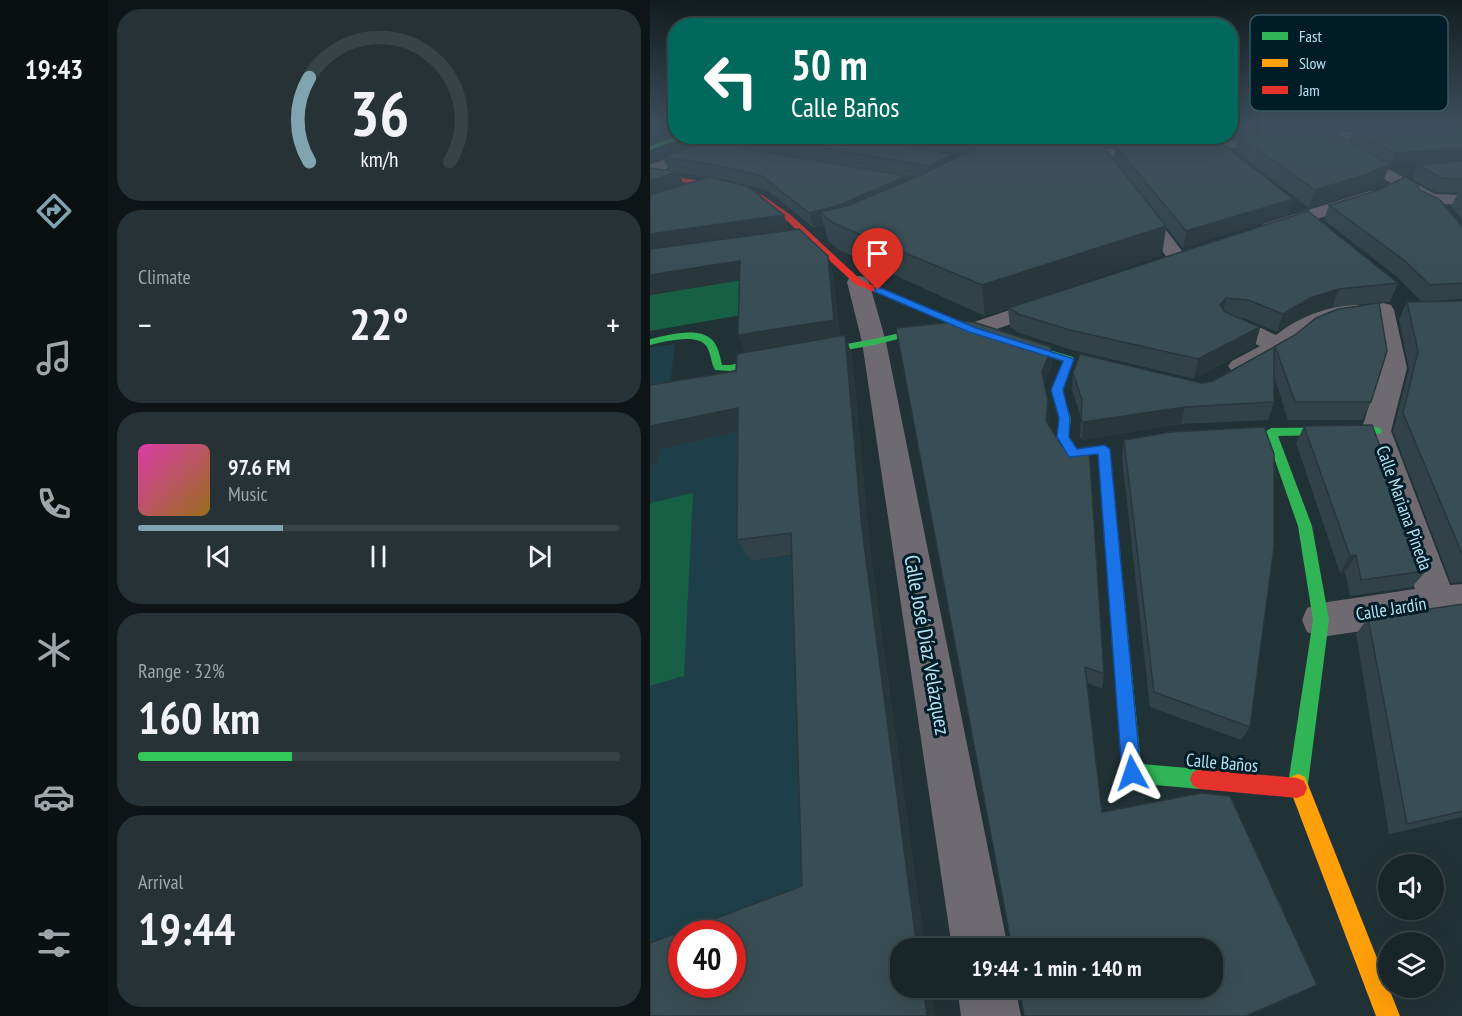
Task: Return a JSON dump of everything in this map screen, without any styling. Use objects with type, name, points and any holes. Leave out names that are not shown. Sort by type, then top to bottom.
[{"type":"street","points":[[1374,171],[1394,188],[1431,199],[1463,200]]},
{"type":"street","points":[[1252,234],[1394,188],[1419,171]]},
{"type":"street","points":[[650,173],[760,196],[789,218],[858,282],[965,327],[1079,362],[1057,390],[1065,418],[1063,437],[1073,454],[1134,441]]},
{"type":"street","points":[[683,196],[715,185]]},
{"type":"street","points":[[1128,192],[1178,259]]},
{"type":"street","points":[[1431,199],[1447,217]]},
{"type":"street","points":[[1287,203],[1323,232]]},
{"type":"street","points":[[787,240],[829,232]]},
{"type":"street","points":[[1156,266],[1199,252]]},
{"type":"street","name":"Calle José Díaz Velázquez","points":[[858,282],[874,342],[978,938]]},
{"type":"street","points":[[650,342],[686,336],[706,339],[710,343],[715,363],[719,368],[730,368],[965,327],[1070,296]]},
{"type":"street","name":"Calle Mariana Pineda","points":[[1279,345],[1305,324],[1326,315],[1353,311],[1393,310],[1394,368],[1376,431],[1450,601]]},
{"type":"street","points":[[1230,324],[1279,345]]},
{"type":"street","points":[[1218,378],[1279,345]]},
{"type":"street","points":[[1376,431],[1260,432],[1305,526],[1320,620],[1297,788],[1388,1016]]},
{"type":"street","name":"Calle Baños","points":[[1104,449],[1132,773],[1297,788]]},
{"type":"street","name":"Calle Jardín","points":[[1320,620],[1450,601]]},
{"type":"street","points":[[988,998],[991,1016]]},
{"type":"shaded area","points":[[675,344],[669,393],[748,378],[751,561],[802,554],[818,895],[729,920],[668,920],[668,962],[650,999],[650,686],[684,676],[650,503],[650,348]]},
{"type":"green space","points":[[747,279],[747,314],[650,331],[650,295]]},
{"type":"green space","points":[[693,493],[684,676],[650,686],[650,503]]},
{"type":"building","points":[[650,171],[678,172],[650,181]]},
{"type":"building","points":[[742,171],[880,171],[907,176],[837,206],[809,213],[762,176]]},
{"type":"building","points":[[927,171],[1123,171],[1166,226],[982,285],[833,223],[820,212],[850,205]]},
{"type":"building","points":[[1137,171],[1258,171],[1293,199],[1186,231]]},
{"type":"building","points":[[1289,171],[1373,171],[1367,174],[1315,190]]},
{"type":"building","points":[[1429,171],[1463,171],[1463,179],[1441,178]]},
{"type":"building","points":[[709,177],[747,186],[784,215],[650,234],[650,195]]},
{"type":"building","points":[[1405,177],[1416,183],[1420,190],[1439,199],[1463,228],[1463,283],[1430,285],[1405,261],[1329,205],[1379,190]]},
{"type":"building","points":[[1308,211],[1398,283],[1339,289],[1310,298],[1283,314],[1248,300],[1226,298],[1220,305],[1225,312],[1260,327],[1198,359],[1070,330],[1015,313],[1018,313],[1008,308]]},
{"type":"building","points":[[799,229],[828,256],[834,320],[738,335],[740,261],[650,275],[650,249]]},
{"type":"building","points":[[1463,301],[1463,556],[1403,413],[1418,351],[1407,302]]},
{"type":"building","points":[[1379,303],[1387,351],[1371,402],[1295,402],[1275,346],[1295,335],[1316,318],[1338,309]]},
{"type":"building","points":[[973,322],[1052,347],[1042,372],[1048,401],[1046,421],[1062,446],[1074,449],[1089,446],[1104,674],[1085,667],[1102,812],[1201,793],[1230,796],[1317,985],[1246,1016],[1024,1016],[1021,998],[1223,998],[1223,938],[1010,938],[896,328]]},
{"type":"building","points":[[845,335],[862,529],[916,938],[890,938],[890,998],[925,998],[927,1016],[650,1016],[650,943],[668,936],[668,998],[746,998],[746,920],[711,920],[802,886],[791,533],[737,540],[738,408],[650,426],[650,385],[736,371],[737,354]]},
{"type":"building","points":[[1274,347],[1274,402],[1185,407],[1083,422],[1081,419],[1082,400],[1073,373],[1080,354],[1202,383],[1213,381]]},
{"type":"building","points":[[1372,425],[1426,571],[1361,580],[1356,555],[1350,556],[1304,426]]},
{"type":"building","points":[[1264,427],[1274,454],[1274,547],[1250,727],[1154,692],[1124,440],[1170,432]]},
{"type":"building","points":[[1463,604],[1463,811],[1407,824],[1368,618]]},
{"type":"traffic: fast","points":[[650,342],[682,336],[700,337],[711,345],[719,368],[730,368],[874,342],[957,323],[909,303]]},
{"type":"traffic: fast","points":[[1009,341],[1069,359],[1057,390],[1065,418],[1063,437],[1073,454],[1104,449],[1132,773],[1200,779]]},
{"type":"traffic: fast","points":[[1298,784],[1321,620],[1305,526],[1271,432],[1376,431]]},
{"type":"traffic: slow","points":[[1298,784],[1388,1016]]},
{"type":"traffic: jam","points":[[650,175],[715,185],[760,196],[789,218],[858,282],[909,303]]},
{"type":"traffic: jam","points":[[1200,779],[1297,788]]},
{"type":"route","points":[[878,290],[973,330],[1069,359],[1057,390],[1065,418],[1063,437],[1073,454],[1104,449],[1132,773]]}]
